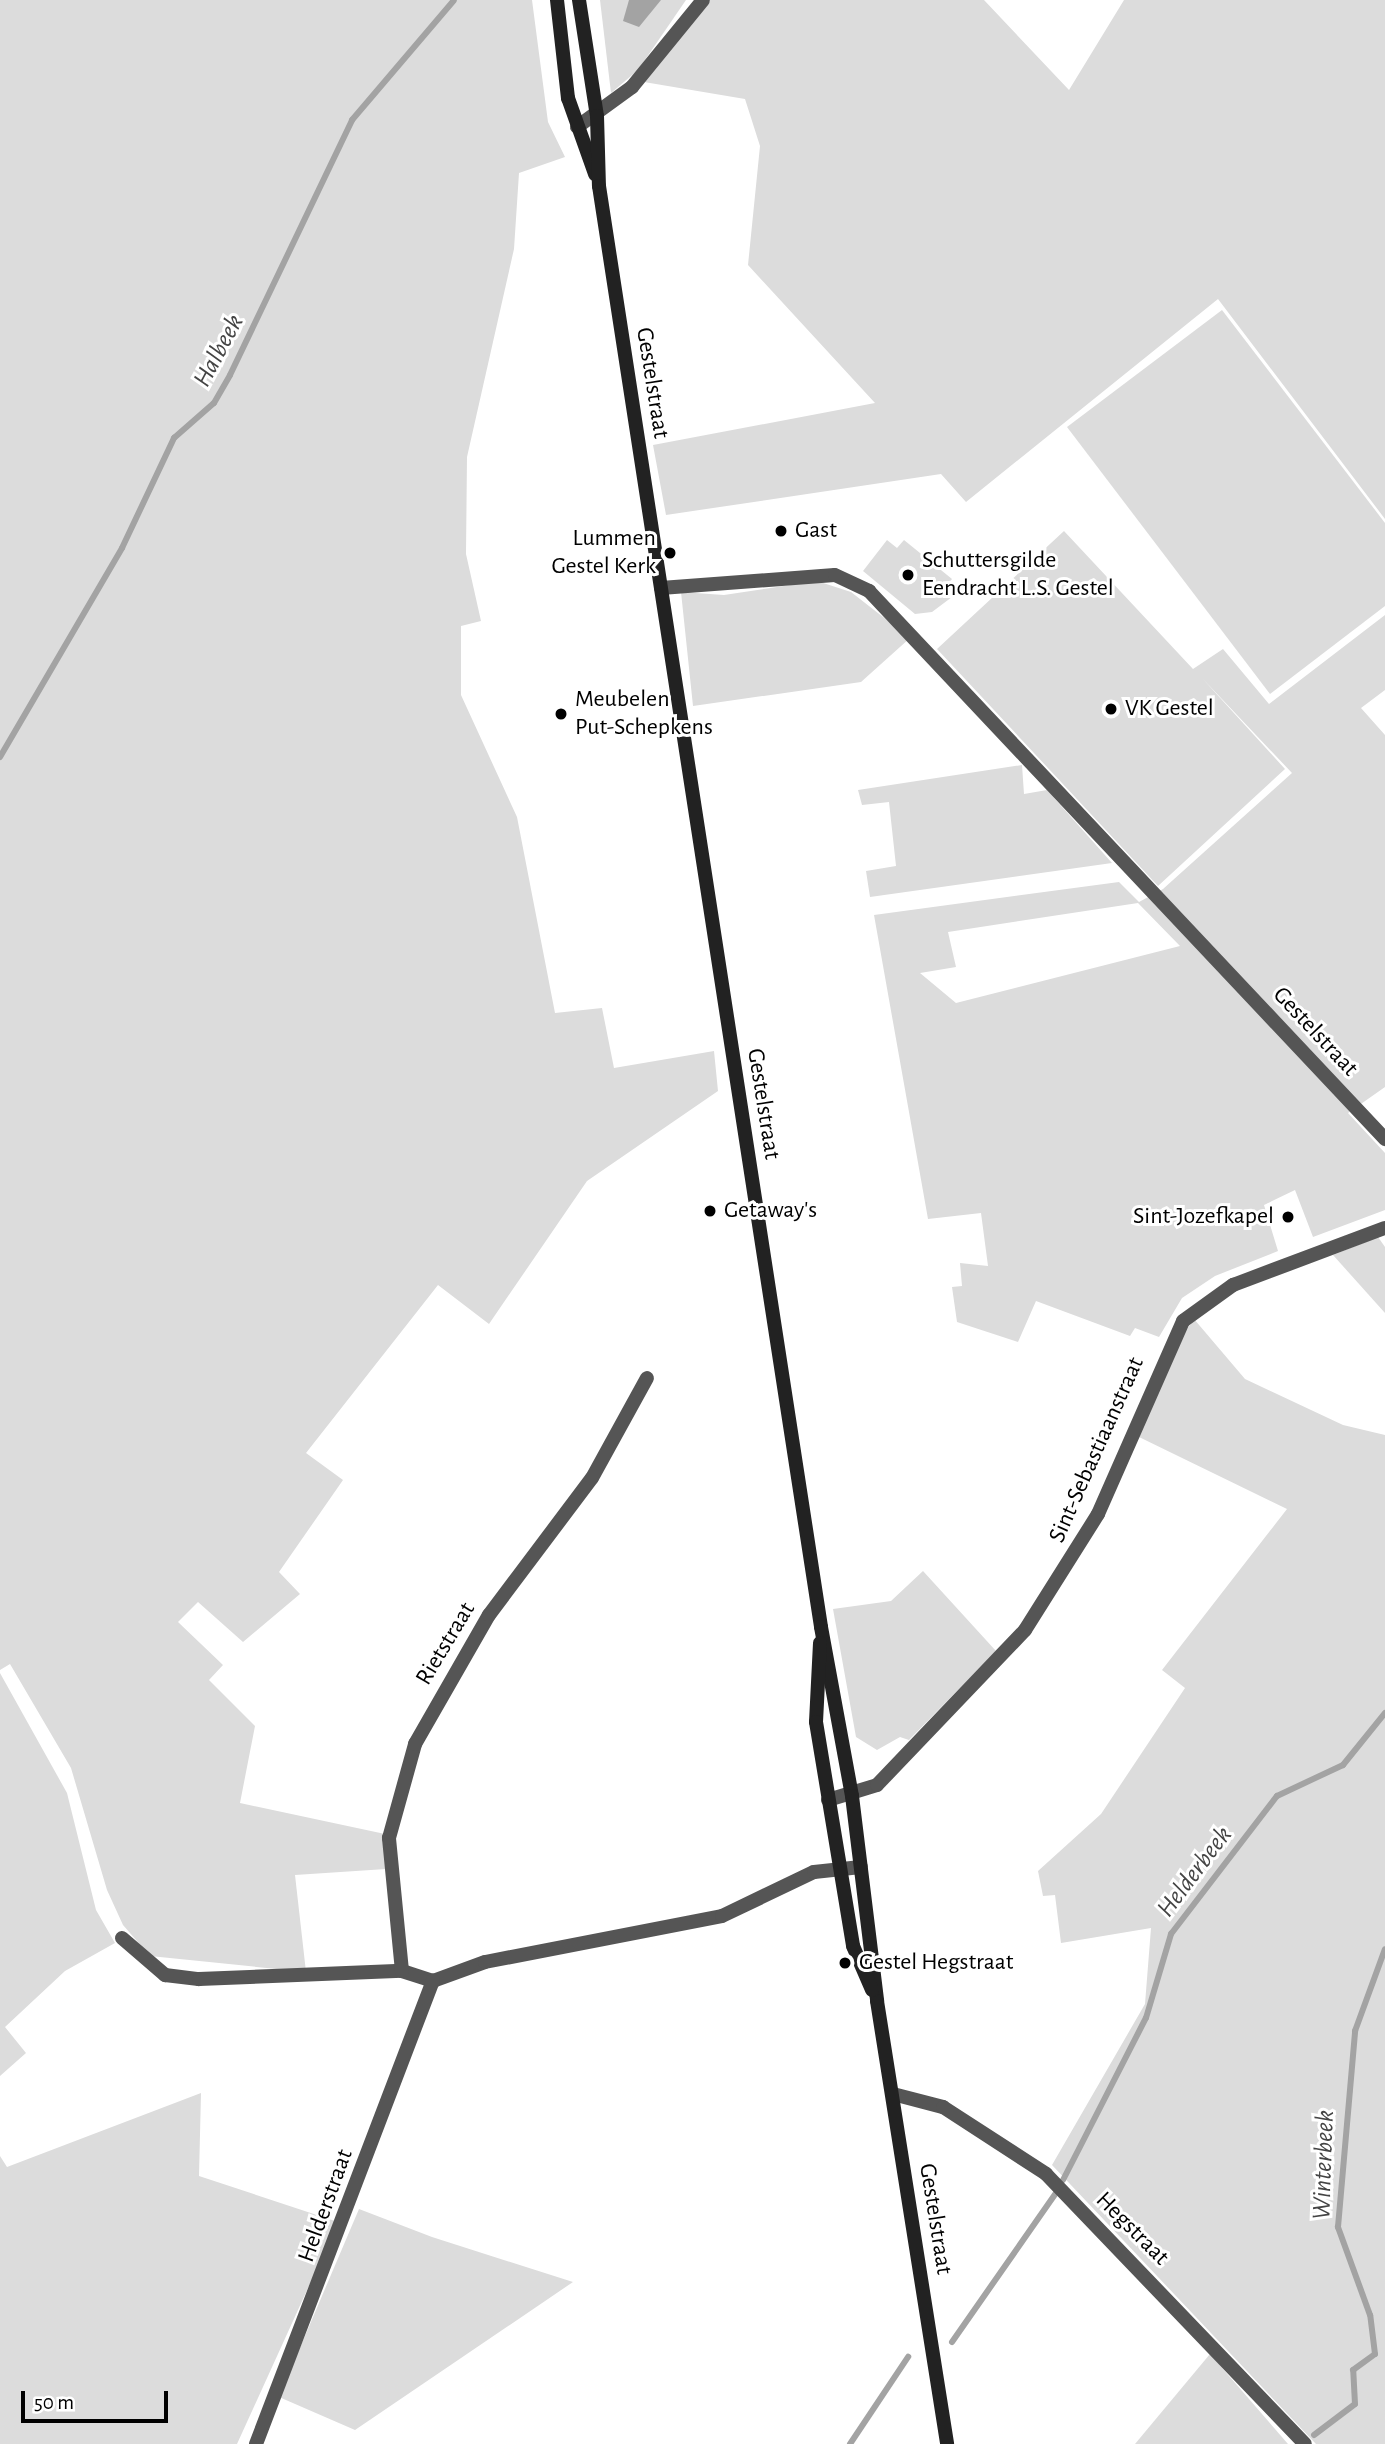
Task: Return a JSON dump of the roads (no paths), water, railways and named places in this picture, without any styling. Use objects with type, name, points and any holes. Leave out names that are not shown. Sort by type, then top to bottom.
[{"type":"main road","name":"Gestelstraat","points":[[557,0],[578,127],[599,186]]},
{"type":"main road","name":"Gestelstraat","points":[[579,0],[597,116],[599,186],[821,1627],[852,1796],[877,2001],[947,2444]]},
{"type":"main road","name":"Gestelstraat","points":[[821,1627],[816,1722],[853,1946],[877,2001]]},
{"type":"street","points":[[578,127],[597,116],[632,87],[703,0]]},
{"type":"street","name":"Gestelstraat","points":[[661,588],[835,575],[869,591],[1385,1139]]},
{"type":"street","name":"Sint-Sebastiaanstraat","points":[[828,1800],[852,1796],[877,1785],[1025,1630],[1065,1573],[1183,1321],[1233,1285],[1385,1228]]},
{"type":"street","name":"Rietstraat","points":[[402,1971],[389,1838],[415,1744],[489,1615],[592,1478],[647,1378]]},
{"type":"street","points":[[122,1938],[165,1975],[199,1979],[402,1971],[433,1981],[485,1962],[722,1916],[814,1872],[862,1867]]},
{"type":"street","name":"Helderstraat","points":[[256,2444],[433,1981]]},
{"type":"street","name":"Hegstraat","points":[[893,2094],[943,2107],[1046,2174],[1305,2444]]},
{"type":"waterway","name":"Halbeek","points":[[0,757],[122,548],[174,438],[214,403],[230,375],[352,120],[454,0]]},
{"type":"waterway","name":"Helderbeek","points":[[1063,2180],[1146,2018],[1171,1934],[1277,1796],[1343,1765],[1385,1713]]},
{"type":"waterway","name":"Winterbeek","points":[[1314,2435],[1355,2404],[1353,2370],[1375,2354],[1370,2315],[1338,2227],[1355,2031],[1385,1949]]},
{"type":"waterway","name":"Helderbeek","points":[[952,2342],[1056,2193]]},
{"type":"waterway","name":"Helderbeek","points":[[850,2444],[908,2357]]},
{"type":"place","name":"Gast","points":[[781,531]]},
{"type":"place","name":"Lummen Gestel Kerk","points":[[670,553]]},
{"type":"place","name":"Schuttersgilde Eendracht L.S. Gestel","points":[[908,575]]},
{"type":"place","name":"VK Gestel","points":[[1111,709]]},
{"type":"place","name":"Meubelen Put-Schepkens","points":[[561,714]]},
{"type":"place","name":"Getaway's","points":[[710,1211]]},
{"type":"place","name":"Sint-Jozefkapel","points":[[1288,1217]]},
{"type":"place","name":"Gestel Hegstraat","points":[[845,1963]]}]
